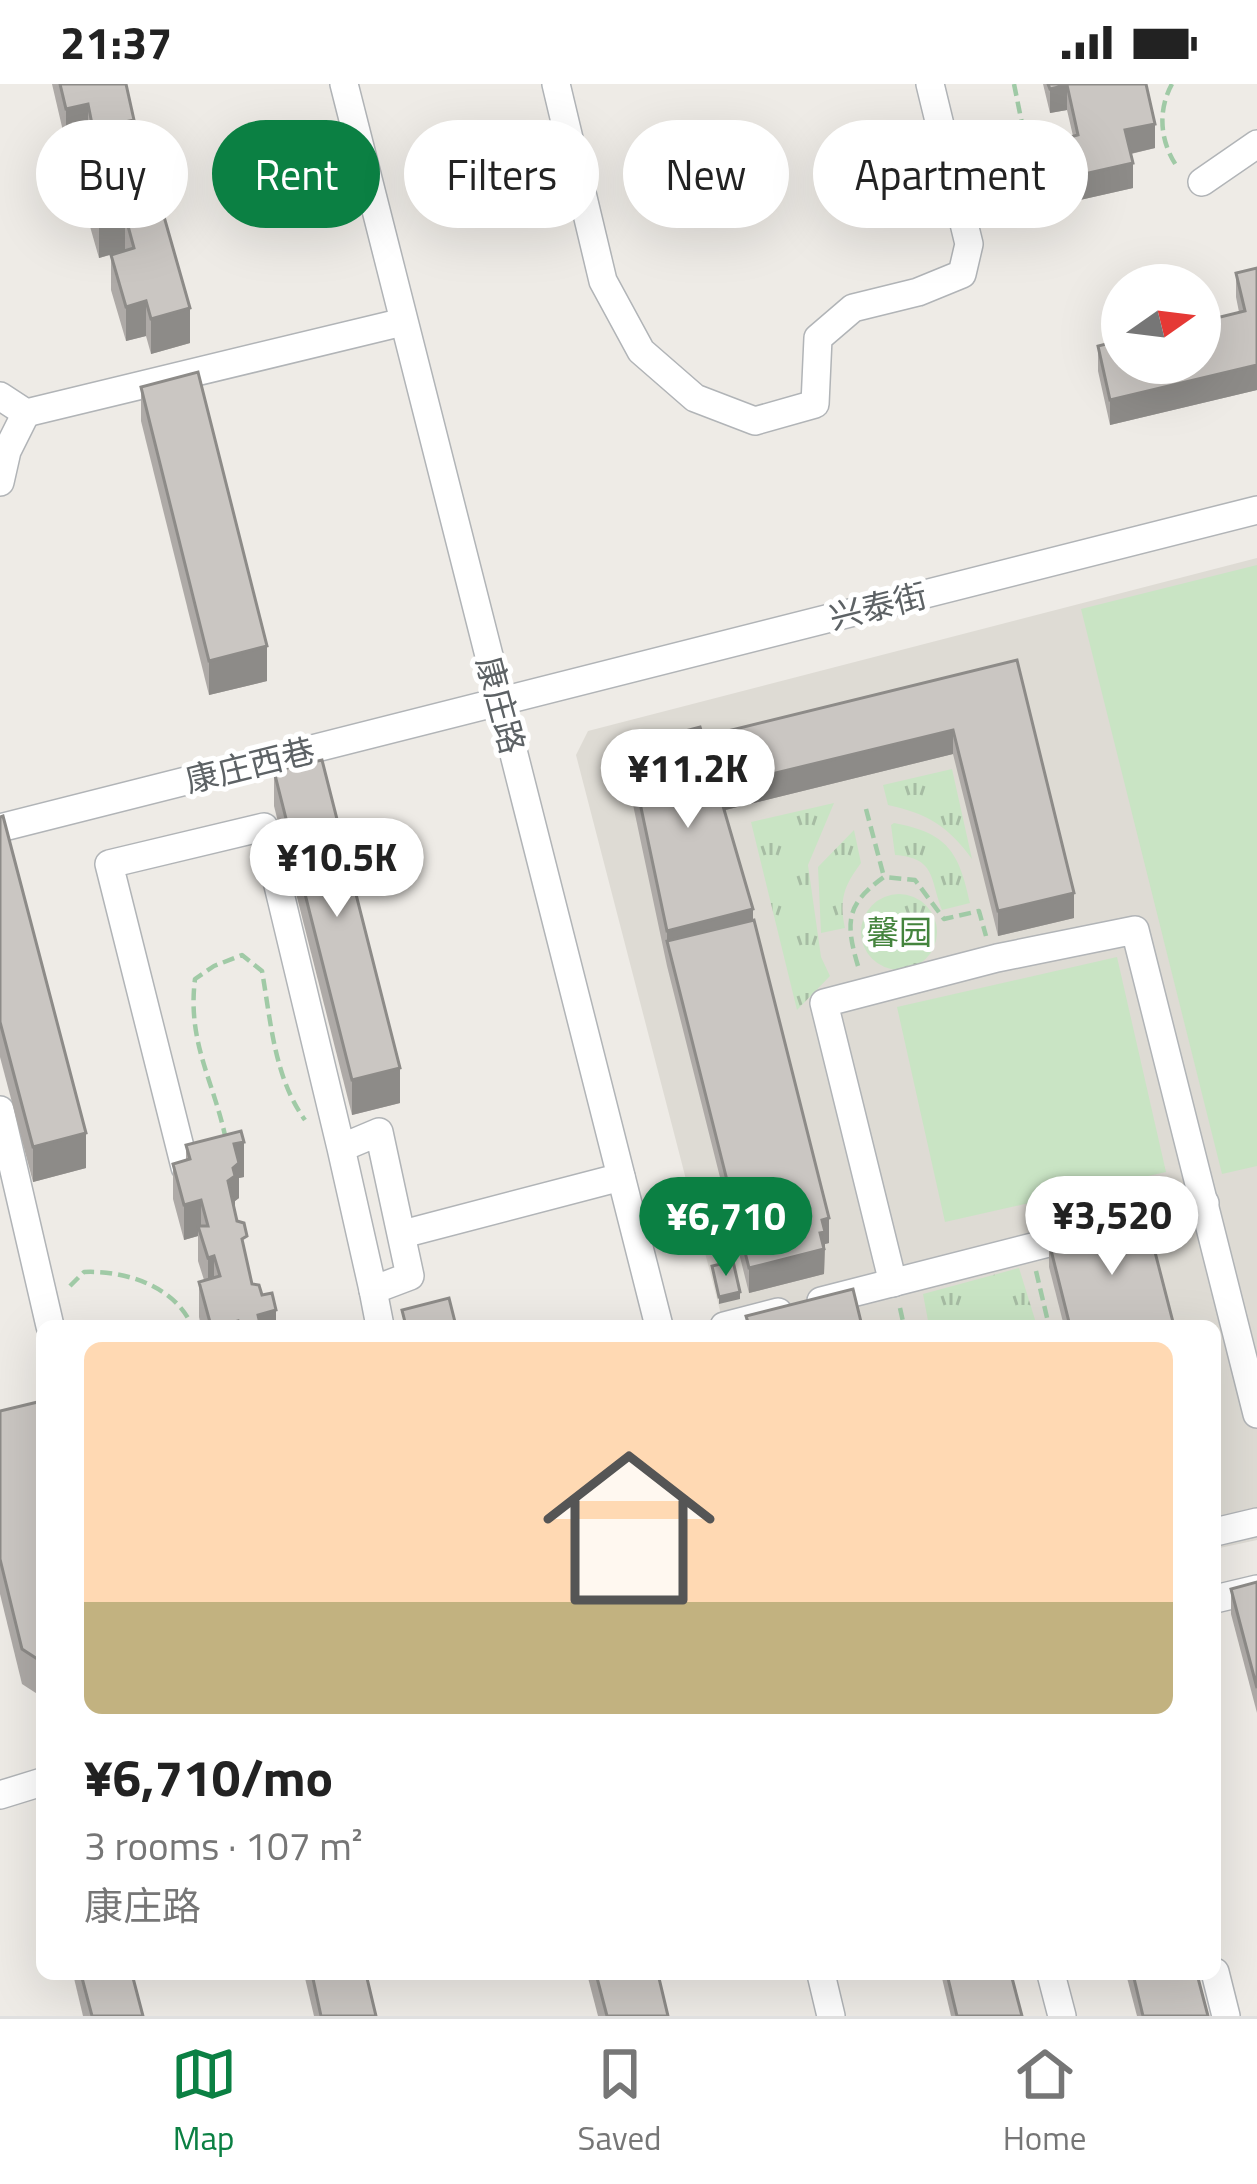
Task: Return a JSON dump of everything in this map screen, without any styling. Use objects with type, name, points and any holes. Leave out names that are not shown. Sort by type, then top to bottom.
[{"type":"street","name":"康庄路","points":[[344,84],[657,1320]]},
{"type":"street","points":[[556,84],[603,281],[640,351],[695,398],[755,421],[815,404],[818,338],[853,308],[918,292],[962,274],[969,244],[929,84]]},
{"type":"street","points":[[1202,182],[1257,144]]},
{"type":"street","points":[[0,396],[26,413],[403,322]]},
{"type":"street","points":[[0,482],[7,452],[26,413]]},
{"type":"street","name":"兴泰街","points":[[500,702],[1257,510]]},
{"type":"street","name":"康庄西巷","points":[[0,828],[500,702]]},
{"type":"street","points":[[185,1167],[109,864],[264,827],[379,1320]]},
{"type":"street","points":[[893,1283],[824,1003],[992,959],[1136,930],[1257,1414]]},
{"type":"street","points":[[0,1110],[49,1320]]},
{"type":"street","points":[[341,1148],[379,1132],[403,1234],[410,1276],[373,1290]]},
{"type":"street","points":[[403,1234],[621,1177]]},
{"type":"street","points":[[751,1320],[1204,1203]]},
{"type":"street","points":[[1221,1531],[1257,1522]]},
{"type":"street","points":[[1221,1598],[1257,1589]]},
{"type":"street","points":[[0,1795],[36,1784]]},
{"type":"street","points":[[822,1980],[831,2016]]},
{"type":"street","points":[[1053,1980],[1062,2016]]},
{"type":"street","points":[[1217,1980],[1226,2016]]},
{"type":"path","points":[[1014,84],[1021,120]]},
{"type":"path","points":[[1172,84],[1160,124],[1174,164],[1193,181],[1202,182]]},
{"type":"path","points":[[866,809],[884,877]]},
{"type":"path","points":[[866,992],[849,919],[859,895],[884,877],[915,880],[944,919],[979,911],[992,959]]},
{"type":"path","points":[[226,1145],[197,1050],[191,1012],[195,979],[242,955],[262,971],[289,1097],[330,1146],[341,1148]]},
{"type":"path","points":[[1031,1248],[1048,1320]]},
{"type":"path","points":[[71,1298],[70,1282],[84,1271],[107,1270],[166,1295],[190,1320]]},
{"type":"shaded area","points":[[1257,558],[1257,1540],[1221,1548],[1221,1320],[722,1320],[576,755],[588,731]]},
{"type":"green space","points":[[1257,565],[1257,1166],[1222,1174],[1081,609]]},
{"type":"green space","points":[[952,769],[972,859],[936,823],[888,805],[883,785]]},
{"type":"green space","points":[[834,803],[808,865],[821,957],[830,976],[797,1010],[751,822]]},
{"type":"green space","points":[[894,823],[927,833],[948,848],[961,870],[970,903],[942,910],[925,866],[895,855]]},
{"type":"green space","points":[[854,830],[861,863],[844,893],[845,928],[821,933],[818,867]]},
{"type":"green space","name":"馨园","points":[[899,894],[926,905],[937,932],[926,959],[899,970],[872,959],[861,932],[872,905]]},
{"type":"green space","points":[[1117,957],[1166,1172],[945,1222],[897,1007]]},
{"type":"green space","points":[[1019,1268],[1035,1320],[928,1320],[923,1294]]},
{"type":"building","points":[[60,84],[126,84],[134,120],[91,120],[88,104],[66,109]]},
{"type":"building","points":[[1048,84],[1146,84],[1155,124],[1125,130],[1133,163],[1088,173],[1088,120],[1075,120],[1067,85],[1050,89]]},
{"type":"building","points":[[129,228],[167,228],[190,308],[151,319],[146,301],[126,307],[111,255],[134,248]]},
{"type":"building","points":[[1257,268],[1257,365],[1221,374],[1221,317],[1245,311],[1236,273]]},
{"type":"building","points":[[198,372],[267,646],[209,661],[141,387]]},
{"type":"building","points":[[1106,384],[1177,384],[1110,400]]},
{"type":"building","points":[[1017,660],[1074,893],[998,911],[953,730],[718,787],[703,737]]},
{"type":"building","points":[[700,727],[753,909],[667,931],[628,746]]},
{"type":"building","points":[[322,760],[400,1068],[352,1080],[274,771]]},
{"type":"building","points":[[3,816],[86,1133],[33,1147],[0,1022]]},
{"type":"building","points":[[754,920],[829,1218],[822,1220],[824,1249],[749,1268],[667,941]]},
{"type":"building","points":[[241,1131],[244,1142],[234,1144],[239,1163],[228,1181],[237,1221],[244,1223],[247,1236],[242,1239],[252,1284],[259,1285],[262,1295],[272,1293],[276,1310],[258,1315],[259,1320],[209,1320],[199,1282],[220,1276],[214,1256],[208,1258],[198,1226],[208,1226],[201,1200],[184,1205],[173,1164],[190,1159],[186,1145]]},
{"type":"building","points":[[1146,1217],[1172,1320],[1068,1320],[1049,1242]]},
{"type":"building","points":[[733,1261],[740,1292],[719,1297],[712,1266]]},
{"type":"building","points":[[853,1289],[861,1320],[747,1320],[746,1316]]},
{"type":"building","points":[[449,1298],[454,1320],[404,1320],[402,1310]]},
{"type":"building","points":[[36,1402],[36,1658],[22,1649],[0,1559],[0,1411]]},
{"type":"building","points":[[1257,1582],[1257,1688],[1231,1589]]},
{"type":"building","points":[[83,1980],[134,1980],[143,2016],[92,2016]]},
{"type":"building","points":[[313,1980],[367,1980],[376,2016],[321,2016]]},
{"type":"building","points":[[598,1980],[659,1980],[668,2016],[607,2016]]},
{"type":"building","points":[[948,1980],[1013,1980],[1022,2016],[957,2016]]},
{"type":"building","points":[[1134,1980],[1199,1980],[1208,2016],[1143,2016]]}]
